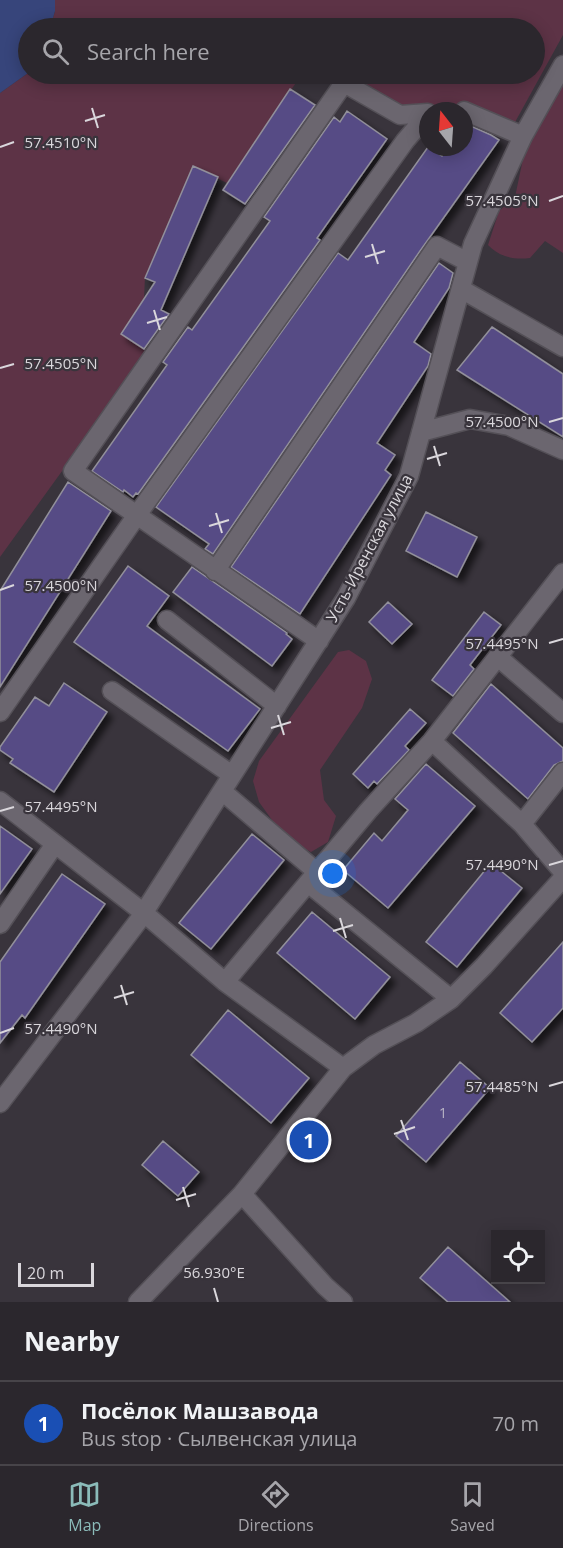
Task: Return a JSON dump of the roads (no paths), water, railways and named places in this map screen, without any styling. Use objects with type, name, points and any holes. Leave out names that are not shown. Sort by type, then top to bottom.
[{"type":"street","name":"Усть-Иренская улица","points":[[0,1103],[144,913],[346,598],[409,476],[473,244],[523,136],[563,65]]},
{"type":"street","points":[[319,641],[74,471],[343,84]]},
{"type":"street","points":[[346,84],[400,115],[419,114]]},
{"type":"street","points":[[473,115],[523,136]]},
{"type":"street","points":[[0,712],[137,515],[419,124]]},
{"type":"street","points":[[215,571],[437,246],[468,262]]},
{"type":"street","points":[[461,289],[563,346]]},
{"type":"street","points":[[421,432],[470,419],[509,426],[563,450]]},
{"type":"street","points":[[225,982],[368,811],[432,741],[563,573]]},
{"type":"street","points":[[167,620],[277,706]]},
{"type":"street","points":[[498,657],[563,713]]},
{"type":"street","points":[[112,691],[227,783],[313,878],[451,999]]},
{"type":"street","points":[[432,741],[522,824],[563,872]]},
{"type":"street","points":[[522,824],[563,772]]},
{"type":"street","points":[[0,801],[144,913],[225,982],[343,1068]]},
{"type":"street","points":[[0,924],[55,844]]},
{"type":"street","points":[[138,1302],[242,1194],[343,1068],[374,1045],[416,1023],[451,999],[484,966],[563,878]]},
{"type":"street","points":[[242,1194],[325,1286],[343,1302]]},
{"type":"water","points":[[0,0],[55,0],[53,18],[18,18],[18,80],[0,93]]},
{"type":"place","name":"Посёлок Машзавода","points":[[309,1140]]}]
